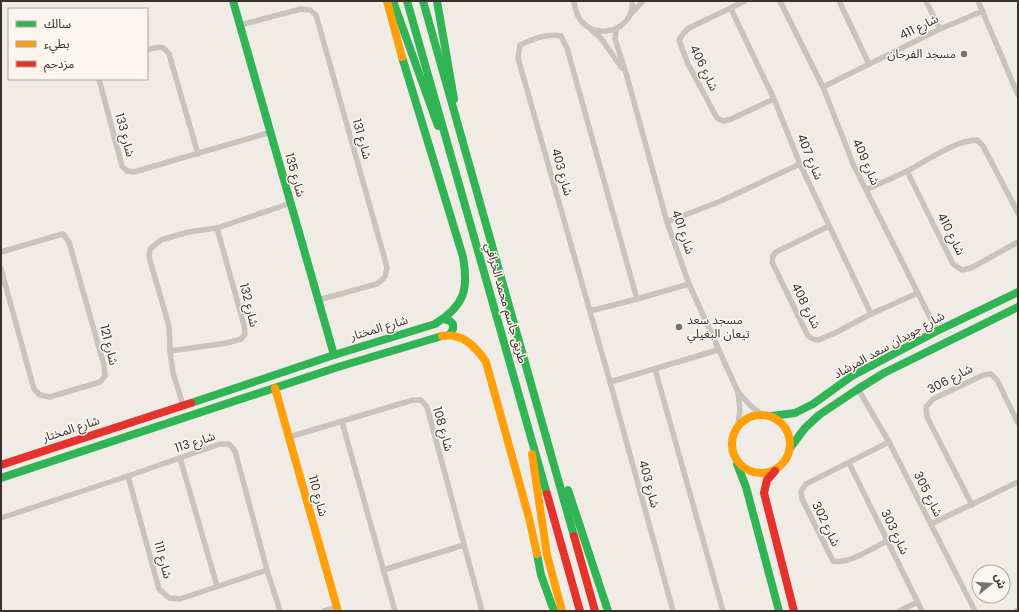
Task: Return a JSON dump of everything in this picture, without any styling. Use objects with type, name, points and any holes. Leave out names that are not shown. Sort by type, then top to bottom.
[{"type":"main road","name":"شارع 135","points":[[233,1],[334,355]]},
{"type":"main road","name":"شارع المختار","points":[[1,465],[334,355],[435,324],[454,311],[463,295],[466,276],[463,257],[386,1]]},
{"type":"main road","points":[[393,1],[460,184]]},
{"type":"main road","name":"طريق جاسم محمد الخرافي","points":[[408,1],[580,611]]},
{"type":"main road","name":"طريق جاسم محمد الخرافي","points":[[424,1],[595,611]]},
{"type":"main road","points":[[437,1],[459,126]]},
{"type":"main road","name":"شارع جويدان سعد المرشاد","points":[[771,416],[794,413],[813,404],[852,376],[937,331],[1018,292]]},
{"type":"main road","name":"شارع جويدان سعد المرشاد","points":[[790,448],[805,428],[819,415],[858,389],[884,373],[1018,307]]},
{"type":"main road","points":[[444,319],[450,320],[453,324],[450,334],[463,338],[472,343],[486,362],[529,518],[541,575],[554,611]]},
{"type":"main road","name":"شارع المختار","points":[[1,478],[345,365],[450,334]]},
{"type":"main road","name":"شارع 110","points":[[275,388],[338,609]]},
{"type":"main road","points":[[536,400],[608,611]]},
{"type":"main road","points":[[160,412],[157,416],[157,422],[164,424]]},
{"type":"main road","points":[[734,458],[746,470],[753,473],[769,473],[783,464],[788,456],[790,438],[786,429],[779,421],[771,416],[761,414],[753,415],[738,424],[731,440],[734,458],[746,486],[779,611]]},
{"type":"main road","points":[[141,419],[149,423],[148,428],[144,431]]},
{"type":"main road","points":[[527,421],[547,555],[562,611]]},
{"type":"main road","points":[[776,469],[767,480],[764,493],[794,611]]},
{"type":"street","name":"شارع 401","points":[[570,1],[580,21],[600,37],[626,73]]},
{"type":"street","points":[[574,1],[575,10]]},
{"type":"street","points":[[629,16],[632,1]]},
{"type":"street","points":[[589,28],[603,32],[616,29],[623,24],[643,1]]},
{"type":"street","name":"شارع 406","points":[[745,1],[689,28],[679,40],[688,64],[717,118],[723,121],[731,119],[774,99]]},
{"type":"street","name":"شارع 409","points":[[780,1],[824,87],[854,166],[937,331]]},
{"type":"street","points":[[839,1],[869,64]]},
{"type":"street","points":[[926,1],[940,29]]},
{"type":"street","points":[[978,1],[1018,95]]},
{"type":"street","name":"شارع 131","points":[[240,26],[301,9],[310,10],[316,16],[388,267],[385,277],[377,284],[318,300]]},
{"type":"street","name":"شارع 407","points":[[731,9],[774,99],[800,164],[871,314]]},
{"type":"street","name":"شارع 411","points":[[824,87],[940,29],[982,11]]},
{"type":"street","name":"شارع 401","points":[[616,29],[615,39],[626,73],[667,222],[689,284],[738,392],[761,414]]},
{"type":"street","name":"شارع 403","points":[[637,299],[567,48],[561,36],[552,34],[529,41],[520,45],[518,58],[673,611]]},
{"type":"street","points":[[148,50],[157,47],[165,48],[169,54],[198,154]]},
{"type":"street","name":"شارع 133","points":[[99,80],[122,166],[127,171],[134,172],[271,132]]},
{"type":"street","points":[[866,190],[951,148],[970,140],[977,140],[983,146],[1018,213]]},
{"type":"street","points":[[667,222],[721,201],[800,164]]},
{"type":"street","name":"شارع 410","points":[[907,171],[953,264],[962,270],[971,268],[1018,242]]},
{"type":"street","points":[[183,405],[173,373],[170,351],[170,326],[149,257],[150,249],[161,240],[188,232],[217,228],[291,203]]},
{"type":"street","name":"شارع 408","points":[[829,226],[776,252],[773,256],[772,262],[808,336],[818,340],[918,293]]},
{"type":"street","name":"شارع 132","points":[[170,351],[227,343],[241,339],[245,334],[244,325],[217,228]]},
{"type":"street","name":"شارع 121","points":[[1,252],[63,234],[66,237],[69,242],[104,365],[105,376],[100,382],[50,396],[40,395],[34,389],[1,269]]},
{"type":"street","points":[[590,311],[689,284]]},
{"type":"street","points":[[610,382],[718,350]]},
{"type":"street","points":[[655,369],[723,611]]},
{"type":"street","name":"شارع 306","points":[[972,505],[927,417],[926,407],[933,399],[983,375],[991,374],[997,380],[1018,423]]},
{"type":"street","name":"شارع 305","points":[[858,389],[889,442],[975,611]]},
{"type":"street","name":"شارع 401","points":[[738,392],[740,410],[738,424]]},
{"type":"street","name":"شارع 108","points":[[289,437],[413,400],[421,400],[426,407],[482,611]]},
{"type":"street","points":[[342,422],[395,611]]},
{"type":"street","name":"شارع 302","points":[[887,541],[846,561],[832,561],[802,499],[801,491],[806,484],[889,442]]},
{"type":"street","name":"شارع 113","points":[[1,518],[220,444],[229,444],[235,451],[267,570],[280,611]]},
{"type":"street","points":[[180,458],[217,586]]},
{"type":"street","name":"شارع 303","points":[[849,463],[922,611]]},
{"type":"street","name":"شارع 111","points":[[128,476],[160,589],[169,598],[180,598],[267,570]]},
{"type":"street","points":[[931,524],[1018,482]]},
{"type":"street","points":[[384,570],[464,545]]},
{"type":"street","points":[[899,611],[918,602]]},
{"type":"street","points":[[324,611],[338,609]]},
{"type":"traffic: fast","points":[[233,1],[334,355]]},
{"type":"traffic: fast","points":[[393,1],[438,126]]},
{"type":"traffic: fast","points":[[407,1],[547,494]]},
{"type":"traffic: fast","points":[[423,1],[574,536]]},
{"type":"traffic: fast","points":[[437,1],[454,99]]},
{"type":"traffic: fast","points":[[191,403],[334,355],[435,324],[452,311],[458,304],[462,296],[465,279],[463,257],[402,57]]},
{"type":"traffic: fast","points":[[771,416],[795,413],[813,404],[852,376],[937,331],[1018,292]]},
{"type":"traffic: fast","points":[[790,448],[805,428],[819,415],[858,389],[884,373],[1018,307]]},
{"type":"traffic: fast","points":[[444,319],[453,324],[453,329],[450,334]]},
{"type":"traffic: fast","points":[[1,478],[338,367],[442,336]]},
{"type":"traffic: fast","points":[[737,464],[746,487],[779,611]]},
{"type":"traffic: fast","points":[[568,490],[608,611]]},
{"type":"traffic: fast","points":[[537,554],[541,575],[554,611]]},
{"type":"traffic: slow","points":[[387,1],[402,57]]},
{"type":"traffic: slow","points":[[442,336],[456,337],[468,342],[486,362],[529,518],[537,554]]},
{"type":"traffic: slow","points":[[275,388],[338,611]]},
{"type":"traffic: slow","points":[[755,415],[767,415],[782,423],[790,438],[790,444],[790,450],[782,465],[767,473],[755,473],[740,465],[732,450],[732,438],[740,423],[755,415]]},
{"type":"traffic: slow","points":[[532,454],[547,555],[562,611]]},
{"type":"traffic: jam","points":[[1,465],[191,403]]},
{"type":"traffic: jam","points":[[775,471],[767,480],[764,493],[794,611]]},
{"type":"traffic: jam","points":[[547,494],[580,611]]},
{"type":"traffic: jam","points":[[574,536],[595,611]]},
{"type":"place","name":"مسجد الفرحان","points":[[964,54]]},
{"type":"place","name":"مسجد سعد تيعان البغيلي","points":[[679,327]]}]
